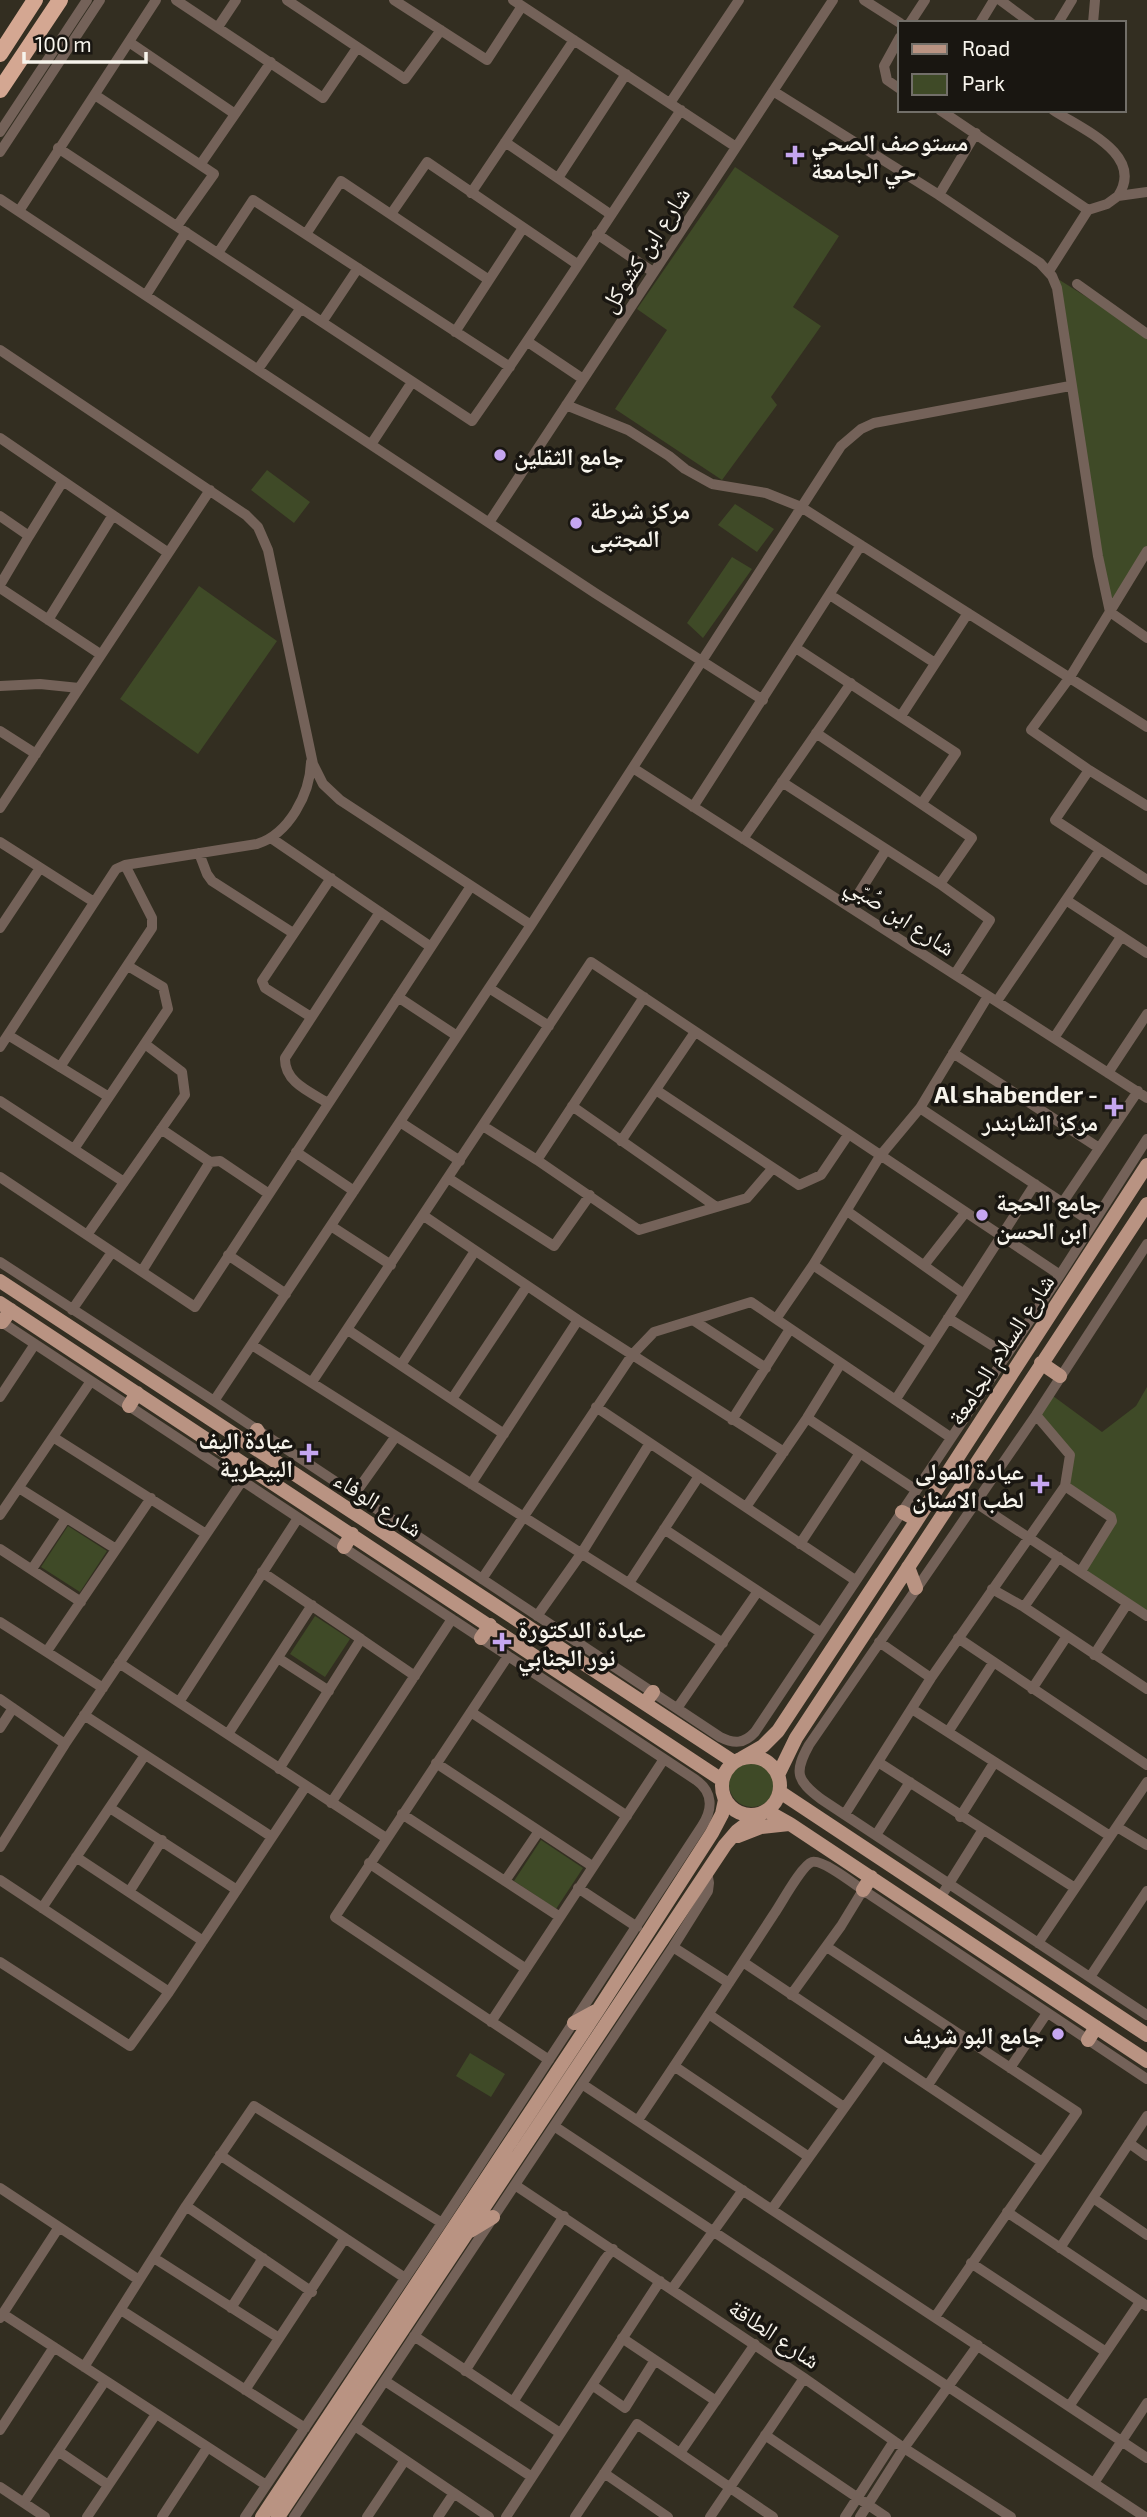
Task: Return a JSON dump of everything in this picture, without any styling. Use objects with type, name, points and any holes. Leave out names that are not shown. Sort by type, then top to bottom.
[{"type":"highway","points":[[0,90],[60,0]]},
{"type":"highway","points":[[0,54],[31,6],[41,11],[45,18],[44,23]]},
{"type":"main road","name":"شارع السلام الجامعة","points":[[738,1760],[770,1740],[917,1520],[1034,1325],[1147,1165]]},
{"type":"main road","name":"شارع السلام الجامعة","points":[[778,1775],[796,1738],[1147,1205]]},
{"type":"main road","name":"شارع الوفاء","points":[[0,1281],[272,1460],[414,1544],[602,1676],[649,1698],[738,1760]]},
{"type":"main road","name":"شارع الوفاء","points":[[3,1314],[138,1393],[722,1780]]},
{"type":"main road","points":[[1041,1363],[1060,1376]]},
{"type":"main road","points":[[165,1389],[174,1376]]},
{"type":"main road","points":[[129,1406],[138,1393]]},
{"type":"main road","points":[[257,1430],[272,1460]]},
{"type":"main road","points":[[902,1512],[917,1520]]},
{"type":"main road","points":[[344,1547],[352,1534]]},
{"type":"main road","points":[[908,1567],[916,1588]]},
{"type":"main road","points":[[481,1638],[490,1625]]},
{"type":"main road","points":[[827,1657],[832,1668],[842,1668]]},
{"type":"main road","points":[[555,1668],[564,1668],[596,1689],[602,1690],[607,1684],[602,1676]]},
{"type":"main road","points":[[278,2517],[311,2454],[318,2432],[428,2264],[602,2016],[726,1845],[737,1831],[777,1800],[780,1792],[778,1775],[767,1761],[759,1758],[738,1760],[729,1767],[722,1780],[725,1800],[722,1814],[602,2016],[466,2233],[318,2432]]},
{"type":"main road","points":[[697,1762],[717,1795],[712,1833]]},
{"type":"main road","points":[[780,1792],[1147,2035]]},
{"type":"main road","points":[[725,1800],[739,1813],[762,1813],[790,1824],[867,1883],[909,1903],[1092,2034],[1147,2061]]},
{"type":"main road","points":[[726,1845],[748,1831],[790,1824]]},
{"type":"main road","points":[[909,1903],[906,1891],[916,1887],[944,1905],[954,1907]]},
{"type":"main road","points":[[574,2023],[602,2016]]},
{"type":"main road","points":[[602,2016],[606,2047]]},
{"type":"main road","points":[[466,2233],[493,2217]]},
{"type":"main road","points":[[427,2245],[428,2264]]},
{"type":"main road","points":[[262,2517],[311,2454]]},
{"type":"street","points":[[0,132],[87,0]]},
{"type":"street","points":[[0,152],[100,0]]},
{"type":"street","points":[[19,211],[156,0]]},
{"type":"street","points":[[176,0],[323,98],[358,48]]},
{"type":"street","points":[[218,27],[236,0]]},
{"type":"street","points":[[287,0],[405,79],[440,30]]},
{"type":"street","points":[[394,0],[487,60],[517,3],[736,147]]},
{"type":"street","points":[[670,103],[739,0]]},
{"type":"street","name":"شارع ابن كشوكل","points":[[490,521],[833,0]]},
{"type":"street","points":[[864,0],[898,22]]},
{"type":"street","points":[[911,21],[925,0]]},
{"type":"street","points":[[981,21],[994,0]]},
{"type":"street","points":[[1000,0],[1028,21]]},
{"type":"street","points":[[1059,21],[1072,0]]},
{"type":"street","points":[[1093,21],[1095,0]]},
{"type":"street","points":[[471,193],[574,40]]},
{"type":"street","points":[[898,41],[884,66],[887,80],[898,88]]},
{"type":"street","points":[[129,42],[235,114]]},
{"type":"street","points":[[200,166],[271,62]]},
{"type":"street","points":[[558,178],[626,74]]},
{"type":"street","points":[[772,91],[939,195],[1049,271],[1057,288],[1070,386],[1110,612],[1147,638]]},
{"type":"street","points":[[95,95],[214,174],[146,295]]},
{"type":"street","points":[[58,148],[472,421],[528,342],[681,110]]},
{"type":"street","points":[[943,112],[1088,210]]},
{"type":"street","points":[[1049,271],[1088,210],[1107,204],[1118,196],[1124,188],[1125,179],[1117,154],[1104,142],[1056,112]]},
{"type":"street","points":[[1069,121],[1076,112]]},
{"type":"street","points":[[939,195],[976,133]]},
{"type":"street","points":[[505,142],[610,215]]},
{"type":"street","points":[[391,214],[427,162],[577,264]]},
{"type":"street","points":[[306,234],[341,181],[489,280]]},
{"type":"street","points":[[1118,196],[1147,192]]},
{"type":"street","points":[[0,199],[763,700]]},
{"type":"street","points":[[218,253],[253,200],[510,368]]},
{"type":"street","points":[[455,332],[523,228]]},
{"type":"street","points":[[597,234],[653,272]]},
{"type":"street","points":[[322,322],[358,268]]},
{"type":"street","points":[[1077,284],[1147,334]]},
{"type":"street","points":[[258,369],[301,308]]},
{"type":"street","points":[[528,342],[583,379]]},
{"type":"street","points":[[0,367],[4,353],[210,490],[252,521],[266,542],[311,756],[315,771],[328,790],[531,925]]},
{"type":"street","points":[[372,443],[412,382]]},
{"type":"street","points":[[214,1401],[531,925],[841,446],[860,429],[874,424],[1070,386]]},
{"type":"street","points":[[566,405],[628,430],[712,484],[766,493],[801,507],[1147,727]]},
{"type":"street","points":[[0,438],[167,552]]},
{"type":"street","points":[[63,481],[0,586],[100,654]]},
{"type":"street","points":[[0,808],[210,490]]},
{"type":"street","points":[[0,516],[30,536]]},
{"type":"street","points":[[48,620],[113,516]]},
{"type":"street","points":[[693,807],[860,545]]},
{"type":"street","points":[[1147,551],[1070,677],[1031,730],[1147,806]]},
{"type":"street","points":[[830,594],[935,663]]},
{"type":"street","points":[[901,716],[968,613]]},
{"type":"street","points":[[796,648],[956,752],[922,803]]},
{"type":"street","points":[[743,839],[851,683]]},
{"type":"street","points":[[0,685],[40,684],[79,688]]},
{"type":"street","points":[[0,731],[36,754]]},
{"type":"street","points":[[816,733],[972,838],[940,884]]},
{"type":"street","points":[[0,1047],[113,872],[125,865],[257,844],[271,838],[284,825],[306,792],[311,756]]},
{"type":"street","name":"شارع ابن صُبّي","points":[[632,768],[1142,1095]]},
{"type":"street","points":[[1089,770],[1055,820],[1147,880]]},
{"type":"street","points":[[782,782],[940,884],[990,920],[955,974]]},
{"type":"street","points":[[306,792],[328,790]]},
{"type":"street","points":[[271,838],[431,947]]},
{"type":"street","points":[[0,842],[94,902]]},
{"type":"street","points":[[850,907],[887,850]]},
{"type":"street","points":[[776,1319],[813,1265],[880,1156],[920,1108],[953,1054],[1100,850]]},
{"type":"street","points":[[199,853],[212,881],[293,933]]},
{"type":"street","points":[[60,1067],[153,925],[125,865]]},
{"type":"street","points":[[0,928],[40,868]]},
{"type":"street","points":[[311,1017],[262,984],[264,976],[331,877]]},
{"type":"street","points":[[0,1177],[195,1307],[471,886]]},
{"type":"street","points":[[1066,900],[1147,953]]},
{"type":"street","points":[[328,1103],[295,1082],[286,1070],[286,1055],[380,912]]},
{"type":"street","points":[[1054,1038],[1121,937]]},
{"type":"street","points":[[312,1382],[592,962],[1060,1275]]},
{"type":"street","points":[[74,1149],[168,1009],[163,987],[128,966]]},
{"type":"street","points":[[489,988],[549,1026]]},
{"type":"street","points":[[537,1160],[644,997]]},
{"type":"street","points":[[398,998],[457,1036]]},
{"type":"street","points":[[1108,1073],[1147,1014]]},
{"type":"street","points":[[621,1141],[695,1032]]},
{"type":"street","points":[[8,1035],[109,1097]]},
{"type":"street","points":[[87,1235],[185,1095],[182,1072],[145,1044]]},
{"type":"street","points":[[953,1054],[1099,1148]]},
{"type":"street","points":[[656,1090],[799,1185],[821,1175],[848,1135]]},
{"type":"street","points":[[1063,1202],[1099,1148],[1142,1095]]},
{"type":"street","points":[[0,1101],[124,1182]]},
{"type":"street","points":[[572,1106],[715,1206]]},
{"type":"street","points":[[920,1108],[1093,1223]]},
{"type":"street","points":[[400,1122],[460,1161]]},
{"type":"street","points":[[483,1126],[639,1230],[747,1198],[772,1168]]},
{"type":"street","points":[[161,1129],[210,1161],[220,1161],[269,1194]]},
{"type":"street","points":[[0,1262],[354,1495],[414,1544],[482,1580],[537,1616],[649,1698],[678,1707],[733,1743],[744,1741],[755,1732],[1006,1354],[1034,1325],[1060,1275],[1147,1139]]},
{"type":"street","points":[[296,1152],[354,1191]]},
{"type":"street","points":[[142,1271],[210,1161]]},
{"type":"street","points":[[449,1178],[554,1246],[590,1195]]},
{"type":"street","points":[[896,1399],[1035,1184]]},
{"type":"street","points":[[847,1210],[964,1294]]},
{"type":"street","points":[[925,1264],[965,1213]]},
{"type":"street","points":[[424,1216],[578,1320],[784,1452]]},
{"type":"street","points":[[331,1226],[391,1265]]},
{"type":"street","points":[[1147,1244],[1036,1415],[809,1745],[800,1761],[798,1773],[803,1783],[815,1794],[1143,2013],[1147,2000]]},
{"type":"street","points":[[401,1365],[475,1251]]},
{"type":"street","points":[[72,1310],[112,1252]]},
{"type":"street","points":[[229,1255],[286,1294]]},
{"type":"street","points":[[813,1265],[931,1343]]},
{"type":"street","points":[[452,1399],[527,1286]]},
{"type":"street","points":[[482,1580],[632,1355],[654,1332],[751,1302],[950,1437]]},
{"type":"street","points":[[3,1314],[35,1344],[664,1759],[701,1784],[709,1795],[710,1808],[706,1820],[405,2278],[318,2432],[266,2485],[245,2517]]},
{"type":"street","points":[[948,1318],[1006,1354]]},
{"type":"street","points":[[471,1484],[578,1320]]},
{"type":"street","points":[[693,1320],[766,1368]]},
{"type":"street","points":[[348,1329],[504,1434]]},
{"type":"street","points":[[732,1420],[790,1329]]},
{"type":"street","points":[[0,1397],[35,1344]]},
{"type":"street","points":[[252,1345],[723,1643]]},
{"type":"street","points":[[746,1507],[841,1363]]},
{"type":"street","points":[[0,1516],[91,1381]]},
{"type":"street","points":[[596,1407],[855,1580]]},
{"type":"street","points":[[845,1814],[931,1678],[1065,1486],[1070,1455],[1036,1415]]},
{"type":"street","points":[[807,1418],[916,1490]]},
{"type":"street","points":[[354,1495],[396,1436]]},
{"type":"street","points":[[53,1437],[206,1534]]},
{"type":"street","points":[[537,1616],[581,1554],[650,1443]]},
{"type":"street","points":[[800,1544],[860,1453]]},
{"type":"street","points":[[629,1583],[699,1476]]},
{"type":"street","points":[[0,1847],[84,1715],[242,1481]]},
{"type":"street","points":[[1065,1486],[1111,1517],[1112,1521],[1081,1571]]},
{"type":"street","points":[[19,1488],[116,1549]]},
{"type":"street","points":[[958,1491],[1147,1616]]},
{"type":"street","points":[[47,1651],[151,1498]]},
{"type":"street","points":[[32,1569],[66,1518]]},
{"type":"street","points":[[179,1702],[298,1518]]},
{"type":"street","points":[[664,1529],[820,1632]]},
{"type":"street","points":[[0,1549],[80,1602]]},
{"type":"street","points":[[1024,1607],[1059,1557]]},
{"type":"street","points":[[261,1572],[415,1675]]},
{"type":"street","points":[[992,1589],[1024,1607],[1147,1689]]},
{"type":"street","points":[[678,1707],[758,1591]]},
{"type":"street","points":[[1094,1655],[1127,1604]]},
{"type":"street","points":[[228,1734],[312,1605]]},
{"type":"street","points":[[331,1803],[452,1619]]},
{"type":"street","points":[[0,1622],[103,1688]]},
{"type":"street","points":[[1032,1689],[1066,1636]]},
{"type":"street","points":[[958,1638],[1147,1765]]},
{"type":"street","points":[[279,1769],[361,1639]]},
{"type":"street","points":[[879,1642],[931,1678]]},
{"type":"street","points":[[508,1656],[335,1917],[549,2060]]},
{"type":"street","points":[[278,1658],[329,1691]]},
{"type":"street","points":[[948,1732],[993,1662]]},
{"type":"street","points":[[119,1663],[386,1838]]},
{"type":"street","points":[[0,1699],[65,1744]]},
{"type":"street","points":[[0,1728],[13,1708]]},
{"type":"street","points":[[912,1709],[994,1763],[1114,1832],[1147,1845]]},
{"type":"street","points":[[471,1712],[627,1816]]},
{"type":"street","points":[[84,1715],[272,1837]]},
{"type":"street","points":[[42,1908],[145,1755]]},
{"type":"street","points":[[491,2022],[664,1759]]},
{"type":"street","points":[[878,1762],[960,1817],[1075,1888]]},
{"type":"street","points":[[436,1763],[592,1866]]},
{"type":"street","points":[[960,1817],[994,1763]]},
{"type":"street","points":[[876,1835],[910,1782]]},
{"type":"street","points":[[1038,1943],[1147,1782]]},
{"type":"street","points":[[0,1962],[130,2046],[204,1941],[306,1786]]},
{"type":"street","points":[[110,1808],[237,1890]]},
{"type":"street","points":[[402,1814],[560,1917]]},
{"type":"street","points":[[505,1881],[539,1831]]},
{"type":"street","points":[[940,1898],[982,1831]]},
{"type":"street","points":[[129,1892],[162,1840]]},
{"type":"street","points":[[76,1857],[204,1941]]},
{"type":"street","points":[[638,2120],[809,1863],[814,1861],[867,1883],[1047,2013],[1092,2034],[1147,2079]]},
{"type":"street","points":[[369,1863],[526,1969]]},
{"type":"street","points":[[294,2517],[673,1947],[708,1891],[707,1872]]},
{"type":"street","points":[[0,1880],[169,1992]]},
{"type":"street","points":[[791,1995],[827,1947],[867,1883]]},
{"type":"street","points":[[578,1888],[637,1927]]},
{"type":"street","points":[[1090,1977],[1147,1891]]},
{"type":"street","points":[[673,1947],[729,1983]]},
{"type":"street","points":[[827,1947],[1077,2112],[935,2317]]},
{"type":"street","points":[[743,1962],[1042,2162]]},
{"type":"street","points":[[1010,2068],[1047,2013]]},
{"type":"street","points":[[710,2015],[844,2107]]},
{"type":"street","points":[[928,2085],[961,2035]]},
{"type":"street","points":[[772,2209],[882,2054]]},
{"type":"street","points":[[674,2066],[809,2157]]},
{"type":"street","points":[[582,2084],[1147,2458]]},
{"type":"street","points":[[84,2367],[186,2206],[254,2106],[442,2223]]},
{"type":"street","points":[[1060,2248],[1147,2116]]},
{"type":"street","points":[[554,2126],[1145,2517]]},
{"type":"street","points":[[1129,2143],[1147,2155]]},
{"type":"street","points":[[220,2155],[405,2278]]},
{"type":"street","name":"شارع الطاقة","points":[[515,2185],[755,2344],[994,2512],[1011,2517]]},
{"type":"street","points":[[1,2190],[139,2280]]},
{"type":"street","points":[[671,2288],[743,2190]]},
{"type":"street","points":[[1093,2199],[1147,2235]]},
{"type":"street","points":[[186,2206],[312,2291]]},
{"type":"street","points":[[1007,2212],[1144,2304],[1106,2352],[1070,2405]]},
{"type":"street","points":[[465,2371],[564,2216]]},
{"type":"street","points":[[59,2227],[1,2316],[54,2347],[266,2485]]},
{"type":"street","points":[[245,2389],[345,2238]]},
{"type":"street","points":[[513,2402],[613,2249]]},
{"type":"street","points":[[230,2308],[263,2258]]},
{"type":"street","points":[[154,2259],[279,2339]]},
{"type":"street","points":[[971,2263],[1106,2352]]},
{"type":"street","points":[[506,2517],[660,2281]]},
{"type":"street","points":[[121,2310],[318,2432]]},
{"type":"street","points":[[414,2336],[560,2433]]},
{"type":"street","points":[[622,2338],[716,2401]]},
{"type":"street","points":[[680,2453],[755,2344]]},
{"type":"street","points":[[845,2517],[863,2501],[904,2448],[978,2345]]},
{"type":"street","points":[[0,2430],[54,2347]]},
{"type":"street","points":[[592,2385],[625,2408],[655,2360]]},
{"type":"street","points":[[710,2517],[804,2378]]},
{"type":"street","points":[[24,2502],[105,2381]]},
{"type":"street","points":[[385,2381],[532,2477]]},
{"type":"street","points":[[1094,2483],[1147,2403]]},
{"type":"street","points":[[86,2517],[156,2414]]},
{"type":"street","points":[[575,2517],[638,2424],[773,2517]]},
{"type":"street","points":[[355,2426],[489,2517]]},
{"type":"street","points":[[765,2435],[886,2517]]},
{"type":"street","points":[[860,2517],[863,2501],[894,2441]]},
{"type":"street","points":[[162,2517],[207,2448]]},
{"type":"street","points":[[58,2451],[108,2485]]},
{"type":"street","points":[[367,2517],[405,2460]]},
{"type":"street","points":[[604,2473],[668,2517]]},
{"type":"street","points":[[0,2487],[45,2517]]},
{"type":"street","points":[[438,2517],[454,2493]]},
{"type":"green space","points":[[735,167],[839,236],[793,307],[821,326],[771,397],[777,405],[722,480],[615,409],[667,330],[637,309]]},
{"type":"green space","points":[[1058,279],[1147,335],[1147,554],[1110,612]]},
{"type":"green space","points":[[267,470],[310,502],[294,523],[251,490]]},
{"type":"green space","points":[[735,504],[774,529],[757,552],[718,525]]},
{"type":"green space","points":[[732,557],[752,569],[703,638],[687,623]]},
{"type":"green space","points":[[199,586],[277,641],[198,754],[120,699]]},
{"type":"green space","points":[[1147,1387],[1147,1616],[1081,1571],[1112,1523],[1065,1486],[1070,1455],[1036,1415],[1049,1393],[1102,1432],[1136,1406]]},
{"type":"green space","points":[[68,1526],[107,1551],[80,1592],[41,1567]]},
{"type":"green space","points":[[315,1616],[350,1639],[325,1677],[290,1654]]},
{"type":"green space","points":[[752,1761],[761,1762],[768,1768],[774,1775],[774,1793],[768,1800],[761,1806],[752,1807],[743,1806],[736,1800],[730,1793],[729,1784],[730,1775],[736,1768],[743,1762]]},
{"type":"green space","points":[[541,1840],[583,1868],[556,1909],[514,1881]]},
{"type":"green space","points":[[470,2053],[505,2074],[491,2097],[456,2076]]},
{"type":"place","name":"مستوصف الصحي حي الجامعة","points":[[795,155]]},
{"type":"place","name":"جامع الثقلين","points":[[500,455]]},
{"type":"place","name":"مركز شرطة المجتبى","points":[[576,523]]},
{"type":"place","name":"Al shabender - مركز الشابندر","points":[[1114,1107]]},
{"type":"place","name":"جامع الحجة ابن الحسن","points":[[982,1215]]},
{"type":"place","name":"عيادة اليف البيطرية","points":[[309,1453]]},
{"type":"place","name":"عيادة المولى لطب الاسنان","points":[[1040,1484]]},
{"type":"place","name":"عيادة الدكتورة نور الجنابي","points":[[502,1642]]},
{"type":"place","name":"جامع البو شريف","points":[[1058,2034]]}]
